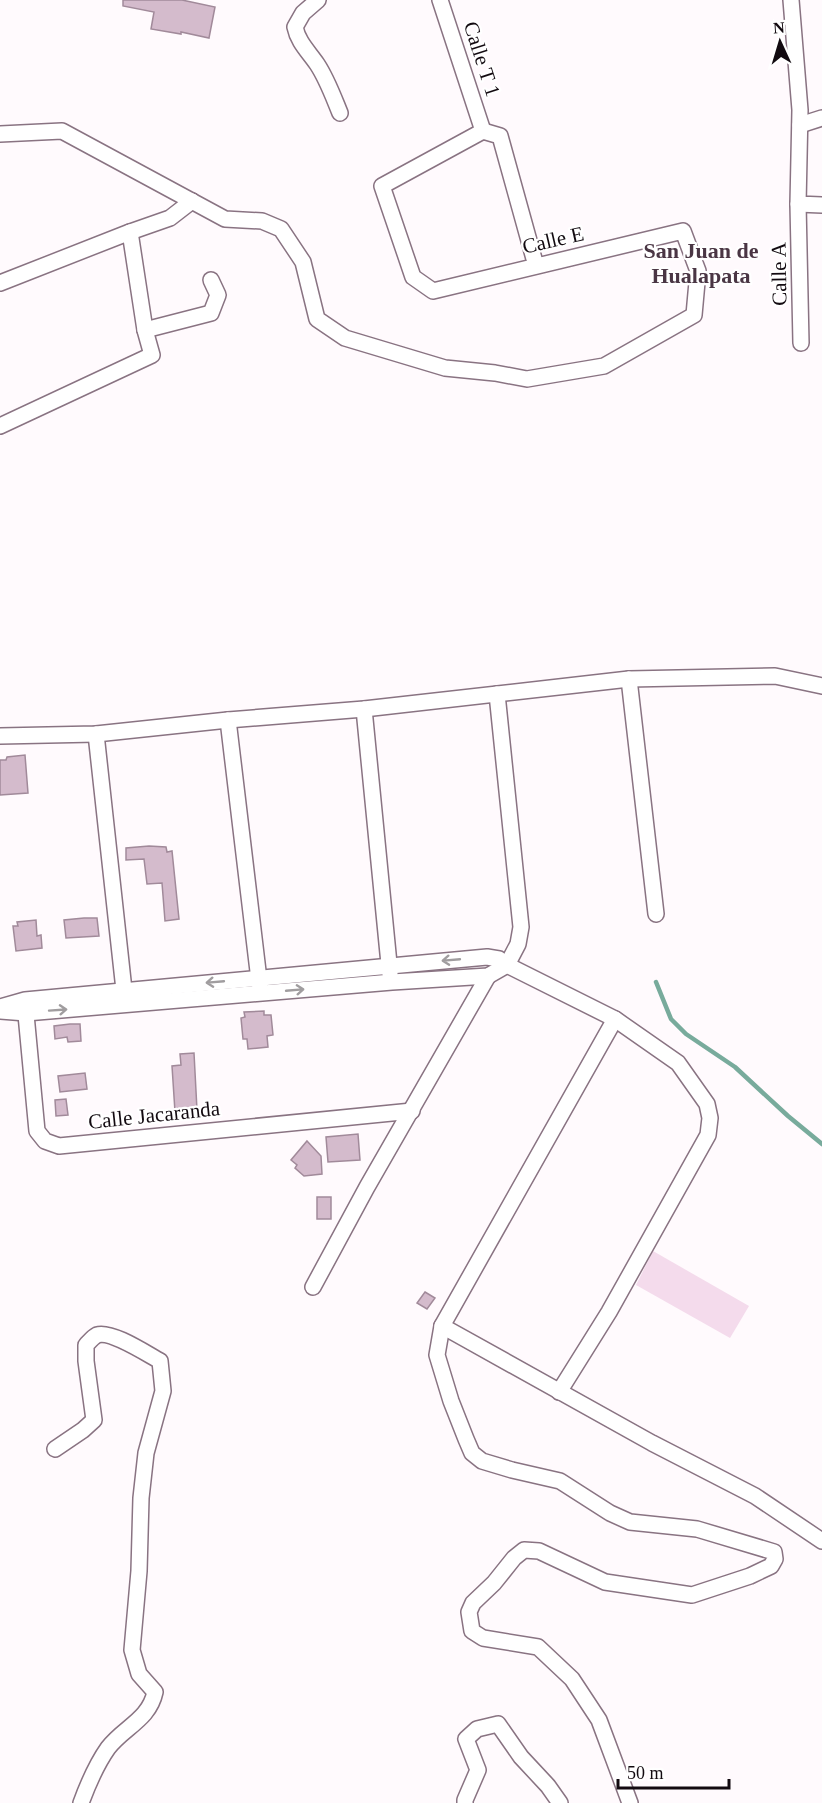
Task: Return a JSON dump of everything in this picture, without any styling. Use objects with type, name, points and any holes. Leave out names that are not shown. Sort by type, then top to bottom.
[{"type":"street","points":[[318,0],[303,13],[295,27],[297,39],[318,64],[331,88],[339,113]]},
{"type":"street","name":"Calle T 1","points":[[440,0],[483,131]]},
{"type":"street","name":"Calle A","points":[[791,0],[800,125],[798,204],[801,344]]},
{"type":"street","points":[[800,125],[822,118]]},
{"type":"street","points":[[0,134],[62,131],[192,201],[170,218],[0,283]]},
{"type":"street","points":[[483,131],[500,136],[536,266]]},
{"type":"street","name":"Calle E","points":[[192,201],[225,219],[262,221],[281,229],[303,262],[317,319],[345,338],[445,368],[527,379],[604,366],[694,315],[698,271],[683,231],[433,291],[413,277],[382,186],[483,131]]},
{"type":"street","points":[[798,204],[822,205]]},
{"type":"street","points":[[0,426],[152,355],[145,330],[130,232]]},
{"type":"street","points":[[145,330],[211,313],[218,295],[211,280]]},
{"type":"street","points":[[0,736],[96,734],[364,709],[629,679],[775,676],[822,686]]},
{"type":"street","points":[[629,679],[656,914]]},
{"type":"street","points":[[0,1009],[259,986],[392,982],[488,976],[507,965],[518,944],[521,927],[497,694]]},
{"type":"street","points":[[364,709],[392,982]]},
{"type":"street","points":[[228,720],[259,986]]},
{"type":"street","points":[[96,734],[125,998]]},
{"type":"street","points":[[259,986],[389,965],[487,957],[499,959],[615,1019],[678,1063],[707,1104],[710,1118],[708,1135],[609,1312],[559,1392]]},
{"type":"street","points":[[313,1287],[367,1187],[488,976]]},
{"type":"street","name":"Calle Jacaranda","points":[[25,1006],[37,1131],[45,1141],[59,1146],[412,1111]]},
{"type":"street","points":[[615,1019],[442,1326],[437,1355],[466,1439],[472,1453],[482,1461],[560,1481],[610,1514],[630,1522],[697,1529],[774,1552],[775,1559],[771,1566],[750,1576],[692,1595],[605,1582],[538,1551],[524,1550],[473,1603],[469,1612],[472,1631],[483,1638],[538,1647],[572,1679],[599,1720],[630,1803]]},
{"type":"street","points":[[442,1326],[652,1443],[755,1496],[822,1541]]},
{"type":"street","points":[[55,1449],[94,1420],[86,1345],[96,1336],[104,1334],[119,1339],[160,1361],[163,1390],[146,1453],[132,1650],[139,1674],[155,1692],[152,1704],[142,1717],[109,1746],[92,1776],[81,1803]]},
{"type":"street","points":[[465,1803],[478,1770],[466,1739],[477,1729],[498,1724],[521,1757],[548,1786],[560,1803]]},
{"type":"shaded area","points":[[653,1251],[749,1306],[730,1338],[636,1285]]},
{"type":"building","points":[[123,0],[182,0],[215,7],[209,38],[151,29],[154,12],[123,6]]},
{"type":"building","points":[[25,755],[28,793],[0,795],[0,760]]},
{"type":"building","points":[[166,847],[167,852],[172,851],[179,919],[165,921],[162,883],[147,884],[144,859],[126,860],[126,848]]},
{"type":"building","points":[[97,918],[99,936],[66,938],[64,920]]},
{"type":"building","points":[[36,920],[37,936],[41,935],[42,948],[16,951],[13,926],[18,926],[17,922]]},
{"type":"building","points":[[264,1011],[264,1015],[271,1015],[273,1035],[267,1036],[268,1047],[248,1049],[247,1039],[243,1039],[241,1018],[245,1017],[244,1012]]},
{"type":"building","points":[[80,1024],[81,1041],[68,1042],[67,1037],[55,1039],[54,1026]]},
{"type":"building","points":[[194,1053],[197,1110],[175,1112],[172,1066],[181,1065],[180,1054]]},
{"type":"building","points":[[85,1073],[87,1089],[60,1092],[58,1076]]},
{"type":"building","points":[[66,1099],[68,1115],[56,1116],[55,1100]]},
{"type":"building","points":[[358,1134],[360,1160],[328,1162],[326,1137]]},
{"type":"building","points":[[307,1141],[321,1156],[322,1174],[304,1176],[295,1168],[297,1165],[291,1160]]},
{"type":"building","points":[[317,1197],[331,1197],[331,1219],[317,1219]]},
{"type":"building","points":[[425,1292],[435,1298],[427,1309],[417,1303]]},
{"type":"waterway","points":[[656,982],[671,1019],[686,1034],[735,1067],[822,1144]]},
{"type":"district","name":"San Juan de Hualapata","points":[[701,262]]}]
